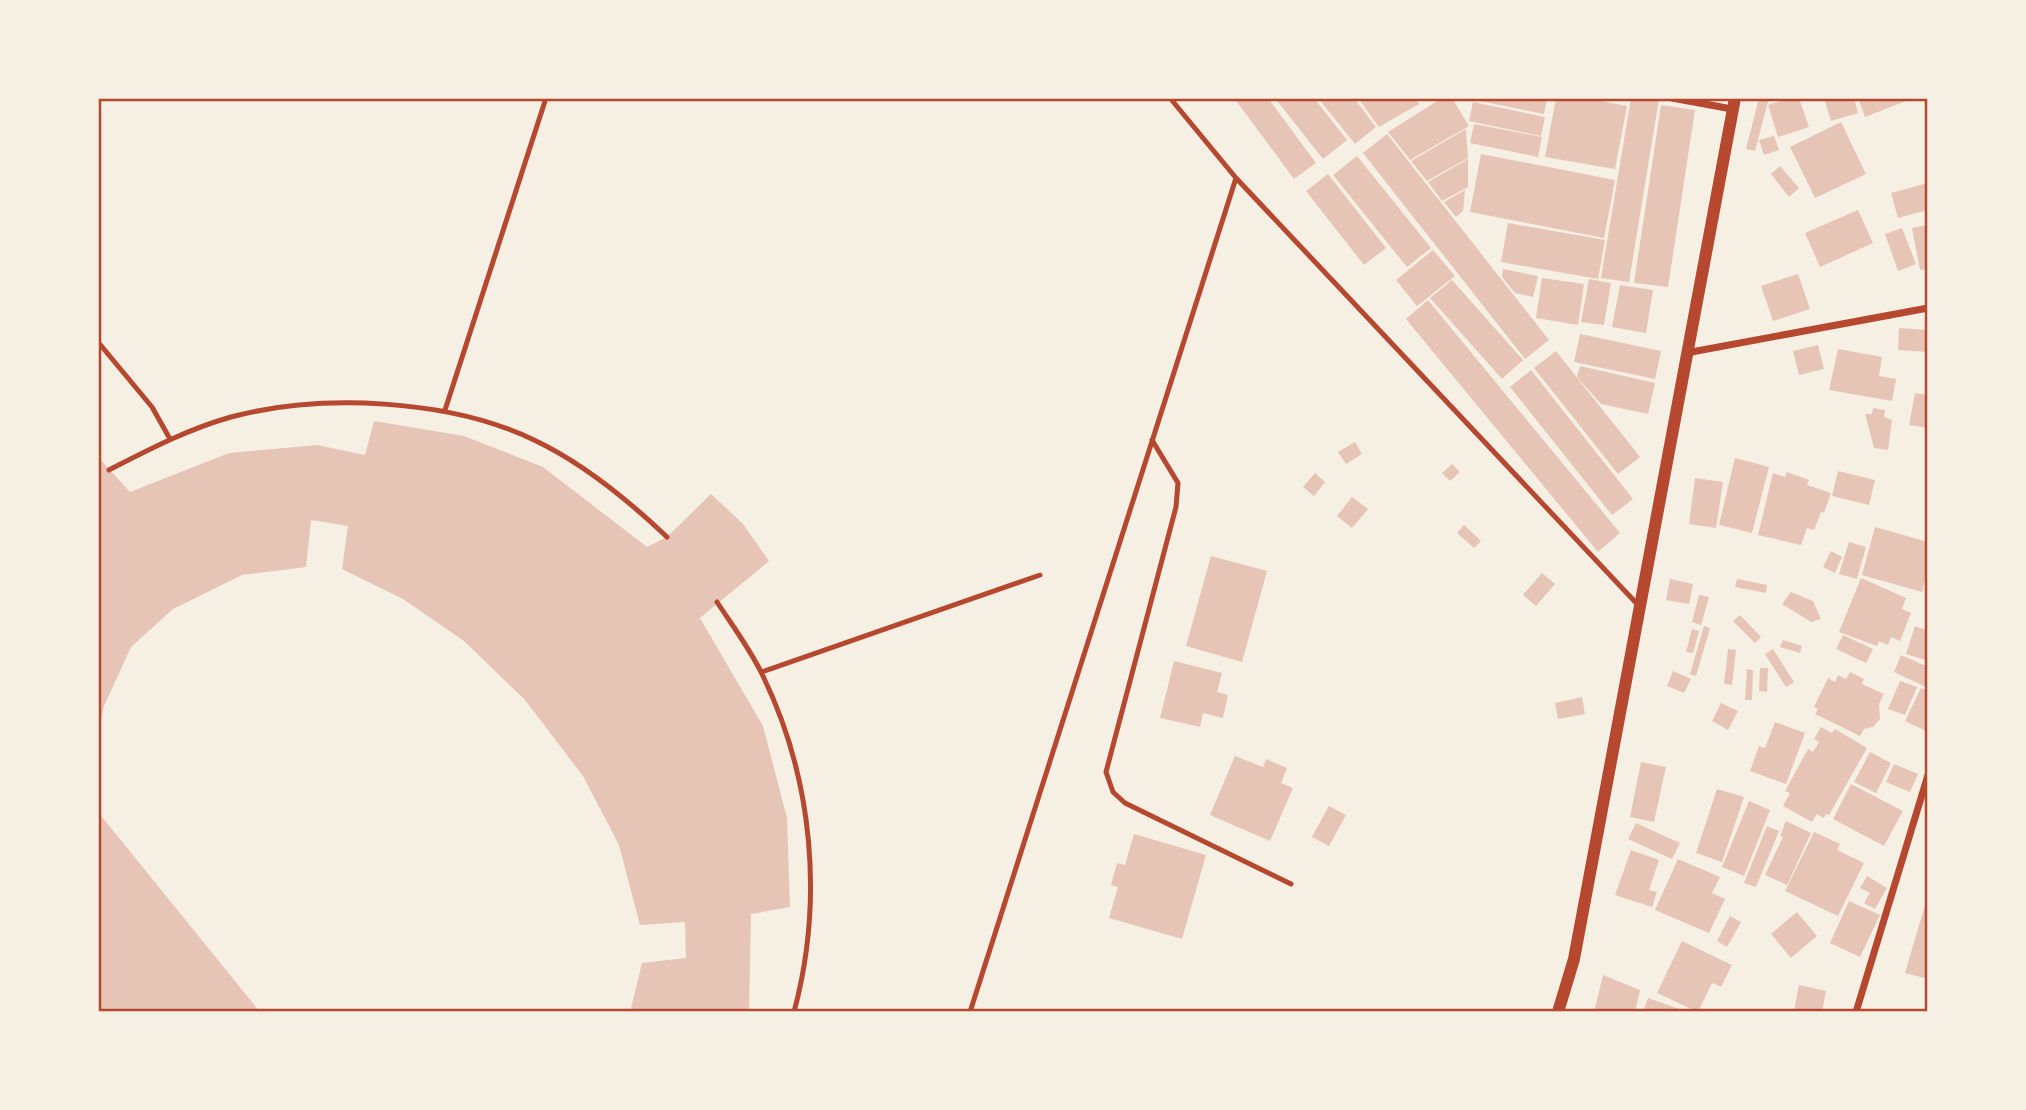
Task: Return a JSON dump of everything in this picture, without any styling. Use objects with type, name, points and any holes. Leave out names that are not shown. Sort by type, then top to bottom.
[{"type":"street","points":[[1558,1012],[1574,959],[1734,104],[1672,98]]},
{"type":"street","points":[[1686,353],[1928,308]]},
{"type":"street","points":[[1856,1012],[1928,775]]},
{"type":"lane","points":[[445,410],[546,98]]},
{"type":"lane","points":[[1170,98],[1236,178],[1639,606]]},
{"type":"lane","points":[[970,1012],[1236,178]]},
{"type":"lane","points":[[98,342],[152,407],[170,439]]},
{"type":"lane","points":[[109,470],[170,439],[232,417],[331,402],[445,410],[534,440],[625,498],[667,537]]},
{"type":"lane","points":[[1152,440],[1178,483],[1176,507],[1106,772],[1113,792],[1125,803],[1291,884]]},
{"type":"lane","points":[[762,672],[1040,575]]},
{"type":"lane","points":[[717,602],[762,672],[792,744],[808,830],[812,897],[802,982],[794,1012]]},
{"type":"building","points":[[1234,98],[1268,98],[1316,163],[1294,179]]},
{"type":"building","points":[[1275,98],[1314,98],[1347,140],[1323,159]]},
{"type":"building","points":[[1318,98],[1354,98],[1376,127],[1355,144]]},
{"type":"building","points":[[1358,98],[1416,98],[1419,104],[1379,127]]},
{"type":"building","points":[[1442,98],[1452,98],[1469,126],[1410,160],[1388,132]]},
{"type":"building","points":[[1465,98],[1547,98],[1544,114]]},
{"type":"building","points":[[1556,98],[1585,98],[1627,106],[1615,169],[1545,157]]},
{"type":"building","points":[[1631,98],[1659,99],[1629,282],[1601,278]]},
{"type":"building","points":[[1759,98],[1769,98],[1755,151],[1746,149]]},
{"type":"building","points":[[1799,98],[1809,127],[1778,137],[1768,105]]},
{"type":"building","points":[[1824,98],[1854,98],[1858,113],[1831,121]]},
{"type":"building","points":[[1858,98],[1905,98],[1906,101],[1865,117]]},
{"type":"building","points":[[1473,102],[1545,117],[1541,136],[1469,121]]},
{"type":"building","points":[[1661,105],[1695,110],[1668,287],[1634,283]]},
{"type":"building","points":[[1841,122],[1866,174],[1815,198],[1790,147]]},
{"type":"building","points":[[1474,124],[1542,137],[1538,157],[1470,143]]},
{"type":"building","points":[[1466,129],[1468,158],[1427,181],[1411,161]]},
{"type":"building","points":[[1387,134],[1549,340],[1525,359],[1363,153]]},
{"type":"building","points":[[1774,136],[1779,150],[1764,155],[1759,140]]},
{"type":"building","points":[[1481,154],[1615,180],[1604,238],[1470,212]]},
{"type":"building","points":[[1357,156],[1431,248],[1407,267],[1333,175]]},
{"type":"building","points":[[1468,159],[1468,187],[1442,201],[1428,182]]},
{"type":"building","points":[[1780,166],[1799,188],[1789,197],[1771,174]]},
{"type":"building","points":[[1328,174],[1386,248],[1364,265],[1306,191]]},
{"type":"building","points":[[1928,183],[1928,210],[1898,218],[1891,193]]},
{"type":"building","points":[[1465,190],[1463,211],[1456,217],[1444,202]]},
{"type":"building","points":[[1858,210],[1873,243],[1820,267],[1805,233]]},
{"type":"building","points":[[1508,223],[1605,240],[1598,279],[1501,262]]},
{"type":"building","points":[[1928,225],[1928,269],[1920,270],[1912,228]]},
{"type":"building","points":[[1902,228],[1916,264],[1898,271],[1885,234]]},
{"type":"building","points":[[1433,250],[1455,276],[1417,306],[1396,280]]},
{"type":"building","points":[[1503,269],[1538,276],[1533,297],[1515,293],[1502,277]]},
{"type":"building","points":[[1798,274],[1810,309],[1773,321],[1761,286]]},
{"type":"building","points":[[1542,278],[1584,284],[1578,325],[1536,318]]},
{"type":"building","points":[[1589,279],[1611,283],[1604,325],[1581,322]]},
{"type":"building","points":[[1452,280],[1523,360],[1502,379],[1430,298]]},
{"type":"building","points":[[1620,285],[1653,290],[1646,333],[1612,327]]},
{"type":"building","points":[[1428,300],[1620,533],[1598,552],[1406,319]]},
{"type":"building","points":[[1899,328],[1928,330],[1928,352],[1898,350]]},
{"type":"building","points":[[1580,334],[1661,351],[1655,379],[1574,362]]},
{"type":"building","points":[[1818,345],[1824,369],[1799,375],[1793,351]]},
{"type":"building","points":[[1838,349],[1882,357],[1879,376],[1896,379],[1892,401],[1829,390]]},
{"type":"building","points":[[1556,351],[1640,457],[1618,474],[1534,368]]},
{"type":"building","points":[[1580,366],[1655,383],[1648,414],[1601,404],[1577,377]]},
{"type":"building","points":[[1531,370],[1633,499],[1612,515],[1510,387]]},
{"type":"building","points":[[1915,393],[1928,395],[1928,428],[1909,425]]},
{"type":"building","points":[[1873,408],[1885,410],[1884,417],[1892,420],[1888,450],[1874,448],[1865,414],[1872,414]]},
{"type":"building","points":[[374,421],[464,436],[543,467],[647,547],[667,537],[711,494],[743,524],[769,561],[700,618],[763,726],[787,818],[790,907],[751,914],[749,1012],[630,1012],[642,963],[686,958],[685,922],[640,925],[619,845],[583,776],[525,700],[464,641],[403,599],[342,569],[348,526],[311,520],[306,567],[242,575],[173,609],[131,647],[104,706],[98,732],[98,457],[130,492],[229,453],[317,445],[365,455]]},
{"type":"building","points":[[1355,442],[1362,454],[1346,464],[1338,452]]},
{"type":"building","points":[[1735,458],[1769,467],[1752,533],[1719,525]]},
{"type":"building","points":[[1452,464],[1460,472],[1450,481],[1442,473]]},
{"type":"building","points":[[1838,471],[1875,480],[1869,505],[1832,496]]},
{"type":"building","points":[[1787,472],[1809,480],[1807,485],[1831,493],[1824,513],[1821,512],[1814,530],[1807,528],[1801,545],[1758,535],[1773,473],[1785,477]]},
{"type":"building","points":[[1315,473],[1325,482],[1314,496],[1303,487]]},
{"type":"building","points":[[1695,478],[1723,482],[1716,528],[1689,524]]},
{"type":"building","points":[[1352,497],[1368,509],[1352,528],[1337,516]]},
{"type":"building","points":[[1464,525],[1481,541],[1474,548],[1457,533]]},
{"type":"building","points":[[1875,527],[1928,542],[1928,569],[1922,592],[1862,575]]},
{"type":"building","points":[[1849,542],[1866,547],[1857,579],[1839,574]]},
{"type":"building","points":[[1831,551],[1842,557],[1835,573],[1823,567]]},
{"type":"building","points":[[1211,556],[1267,571],[1242,662],[1186,646]]},
{"type":"building","points":[[1542,573],[1555,584],[1536,606],[1523,595]]},
{"type":"building","points":[[1861,578],[1906,598],[1902,609],[1911,613],[1900,641],[1891,637],[1888,645],[1879,641],[1877,646],[1839,632]]},
{"type":"building","points":[[1670,579],[1693,584],[1689,604],[1666,600]]},
{"type":"building","points":[[1737,579],[1767,585],[1766,593],[1735,587]]},
{"type":"building","points":[[1791,592],[1813,601],[1821,619],[1811,622],[1782,604]]},
{"type":"building","points":[[1699,595],[1709,597],[1701,625],[1692,622]]},
{"type":"building","points":[[1740,615],[1761,637],[1755,643],[1733,621]]},
{"type":"building","points":[[1704,626],[1710,628],[1696,676],[1690,674]]},
{"type":"building","points":[[1915,626],[1928,631],[1928,661],[1906,654]]},
{"type":"building","points":[[1692,629],[1699,631],[1693,653],[1686,652]]},
{"type":"building","points":[[1843,635],[1873,649],[1866,663],[1836,649]]},
{"type":"building","points":[[1783,640],[1802,646],[1800,653],[1780,647]]},
{"type":"building","points":[[1728,649],[1736,650],[1732,685],[1724,684]]},
{"type":"building","points":[[1773,649],[1794,682],[1786,687],[1765,654]]},
{"type":"building","points":[[1901,655],[1928,667],[1928,688],[1894,672]]},
{"type":"building","points":[[1174,661],[1222,673],[1217,692],[1228,695],[1223,718],[1203,713],[1200,727],[1160,718]]},
{"type":"building","points":[[1760,668],[1768,668],[1767,692],[1759,691]]},
{"type":"building","points":[[1747,669],[1753,670],[1752,700],[1745,700]]},
{"type":"building","points":[[1673,671],[1691,679],[1684,693],[1667,686]]},
{"type":"building","points":[[1850,672],[1864,679],[1862,684],[1884,694],[1879,704],[1880,719],[1873,727],[1864,729],[1860,736],[1815,714],[1818,709],[1814,707],[1828,678],[1835,682],[1838,675],[1846,679]]},
{"type":"building","points":[[1900,681],[1917,687],[1905,715],[1888,709]]},
{"type":"building","points":[[1921,688],[1928,691],[1928,732],[1905,721]]},
{"type":"building","points":[[1582,697],[1585,714],[1558,719],[1555,703]]},
{"type":"building","points":[[1721,703],[1738,711],[1728,730],[1712,721]]},
{"type":"building","points":[[1775,722],[1805,733],[1786,784],[1750,771],[1759,746],[1765,748]]},
{"type":"building","points":[[1821,727],[1832,733],[1835,729],[1867,748],[1829,815],[1826,814],[1824,818],[1817,814],[1812,822],[1783,806],[1790,793],[1785,791],[1808,749],[1813,752],[1819,742],[1814,739]]},
{"type":"building","points":[[1870,752],[1891,763],[1876,793],[1854,782]]},
{"type":"building","points":[[1235,756],[1263,767],[1266,759],[1287,768],[1281,783],[1293,788],[1270,841],[1210,815]]},
{"type":"building","points":[[1641,762],[1666,767],[1654,822],[1630,817]]},
{"type":"building","points":[[1894,764],[1918,774],[1910,792],[1886,782]]},
{"type":"building","points":[[1851,784],[1903,811],[1884,846],[1833,819]]},
{"type":"building","points":[[1717,789],[1744,797],[1722,862],[1696,853]]},
{"type":"building","points":[[1749,801],[1770,810],[1744,876],[1722,867]]},
{"type":"building","points":[[1329,806],[1346,815],[1329,846],[1312,837]]},
{"type":"building","points":[[98,812],[260,1012],[98,1012]]},
{"type":"building","points":[[1786,821],[1811,833],[1787,885],[1765,875],[1783,837],[1780,836]]},
{"type":"building","points":[[1636,823],[1680,843],[1672,859],[1628,839]]},
{"type":"building","points":[[1767,826],[1779,831],[1756,887],[1744,883]]},
{"type":"building","points":[[1814,832],[1840,844],[1837,850],[1864,863],[1838,916],[1785,891]]},
{"type":"building","points":[[1134,834],[1206,855],[1182,939],[1109,918],[1118,887],[1111,885],[1117,863],[1125,865]]},
{"type":"building","points":[[1631,850],[1659,860],[1649,890],[1657,892],[1652,907],[1615,895]]},
{"type":"building","points":[[1678,859],[1720,877],[1712,893],[1725,899],[1709,933],[1655,910]]},
{"type":"building","points":[[1867,876],[1887,888],[1875,909],[1864,903],[1870,893],[1860,888]]},
{"type":"building","points":[[1849,901],[1880,915],[1860,957],[1830,943]]},
{"type":"building","points":[[1925,905],[1928,905],[1928,979],[1905,973]]},
{"type":"building","points":[[1797,912],[1817,936],[1791,958],[1771,934]]},
{"type":"building","points":[[1730,916],[1741,922],[1727,947],[1717,941]]},
{"type":"building","points":[[1682,941],[1732,965],[1721,987],[1712,983],[1698,1012],[1657,993]]},
{"type":"building","points":[[1603,975],[1640,990],[1635,1012],[1594,1012]]},
{"type":"building","points":[[1799,985],[1826,991],[1822,1012],[1794,1011]]},
{"type":"building","points":[[1648,998],[1688,1012],[1643,1012]]}]
